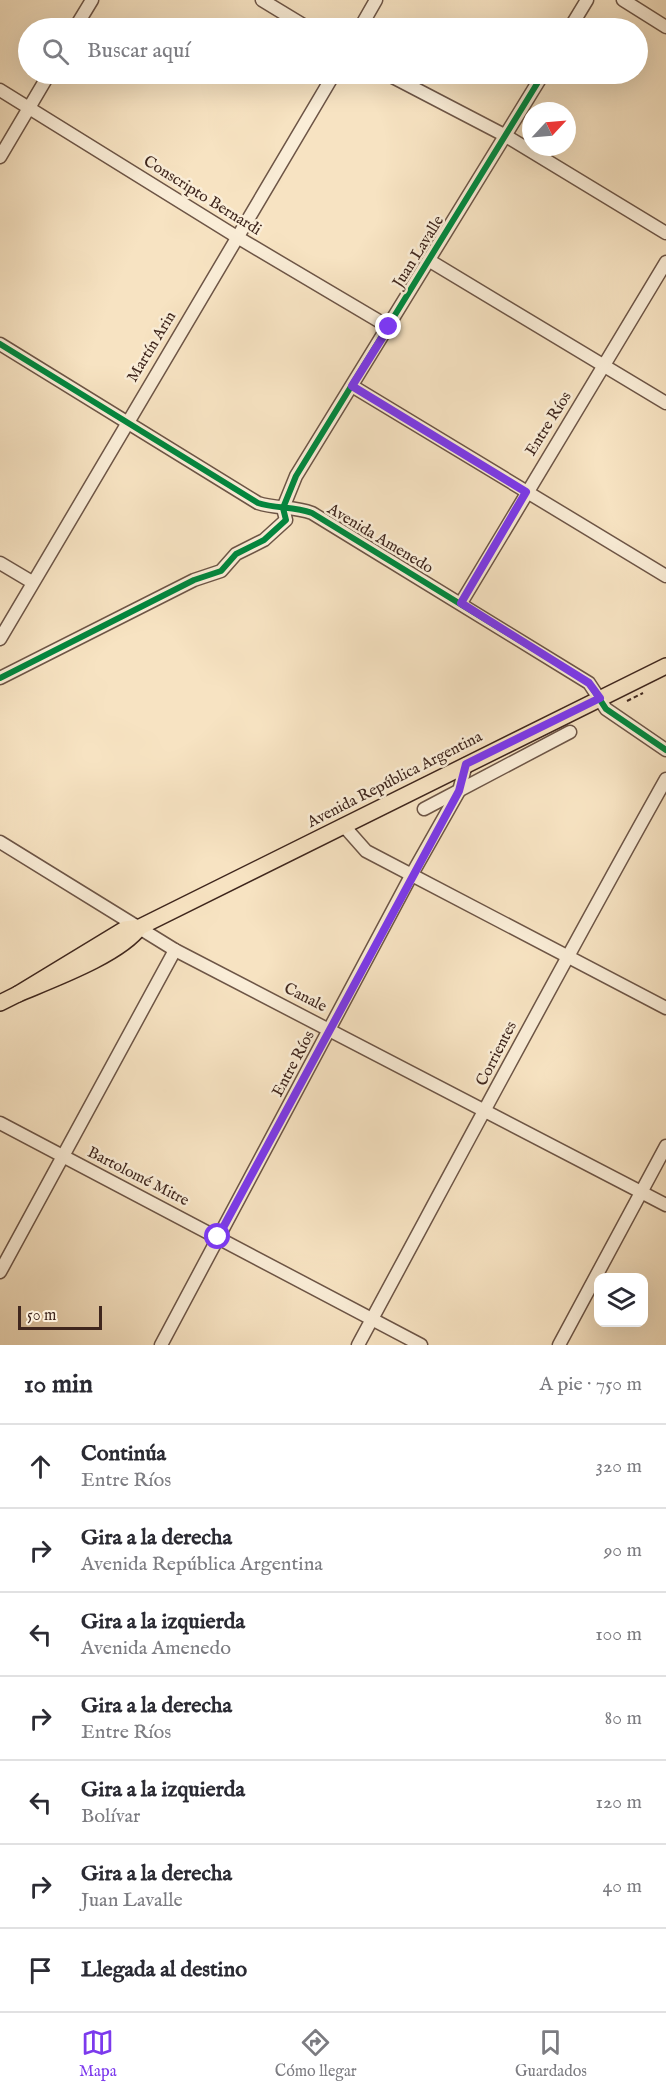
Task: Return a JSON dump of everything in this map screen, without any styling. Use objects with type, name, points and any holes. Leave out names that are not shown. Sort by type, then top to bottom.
[{"type":"main road","name":"Avenida República Argentina","points":[[0,1003],[125,929],[140,927],[666,666]]},
{"type":"street","points":[[81,18],[92,0]]},
{"type":"street","points":[[262,0],[292,18]]},
{"type":"street","points":[[366,18],[376,0]]},
{"type":"street","points":[[576,18],[587,0]]},
{"type":"street","points":[[623,0],[666,27]]},
{"type":"street","points":[[0,157],[43,84]]},
{"type":"street","name":"Martín Arin","points":[[0,639],[328,84]]},
{"type":"street","points":[[406,84],[506,136],[666,233]]},
{"type":"street","name":"Juan Lavalle","points":[[0,678],[194,580],[220,572],[236,554],[264,540],[284,524],[286,520],[283,508],[296,476],[537,84]]},
{"type":"street","name":"Conscripto Bernardi","points":[[0,90],[237,237],[389,327]]},
{"type":"street","points":[[430,261],[666,403]]},
{"type":"street","name":"Entre Ríos","points":[[461,603],[666,262]]},
{"type":"street","name":"Avenida Amenedo","points":[[0,344],[258,502],[283,508],[295,507],[312,513],[461,603],[589,683],[606,709],[666,750]]},
{"type":"street","points":[[352,386],[666,576]]},
{"type":"street","points":[[0,564],[32,582]]},
{"type":"street","points":[[424,809],[570,732]]},
{"type":"street","name":"Entre Ríos","points":[[161,1345],[412,874],[460,789],[466,764]]},
{"type":"street","name":"Corrientes","points":[[358,1345],[487,1110],[567,956],[666,779]]},
{"type":"street","points":[[343,825],[366,851],[666,1008]]},
{"type":"street","name":"Canale","points":[[0,842],[175,950],[666,1204]]},
{"type":"street","points":[[0,1272],[175,950]]},
{"type":"street","name":"Bartolomé Mitre","points":[[0,1123],[421,1345]]},
{"type":"street","points":[[559,1345],[666,1146]]},
{"type":"cycle path","points":[[0,678],[194,580],[221,571],[236,554],[264,540],[286,520],[283,508],[296,476],[537,84]]},
{"type":"cycle path","points":[[0,344],[258,503],[312,513],[589,683],[606,709],[666,750]]},
{"type":"route","points":[[218,1237],[412,874],[459,791],[466,764],[600,698],[589,683],[461,603],[526,492],[352,386],[389,327]]}]
